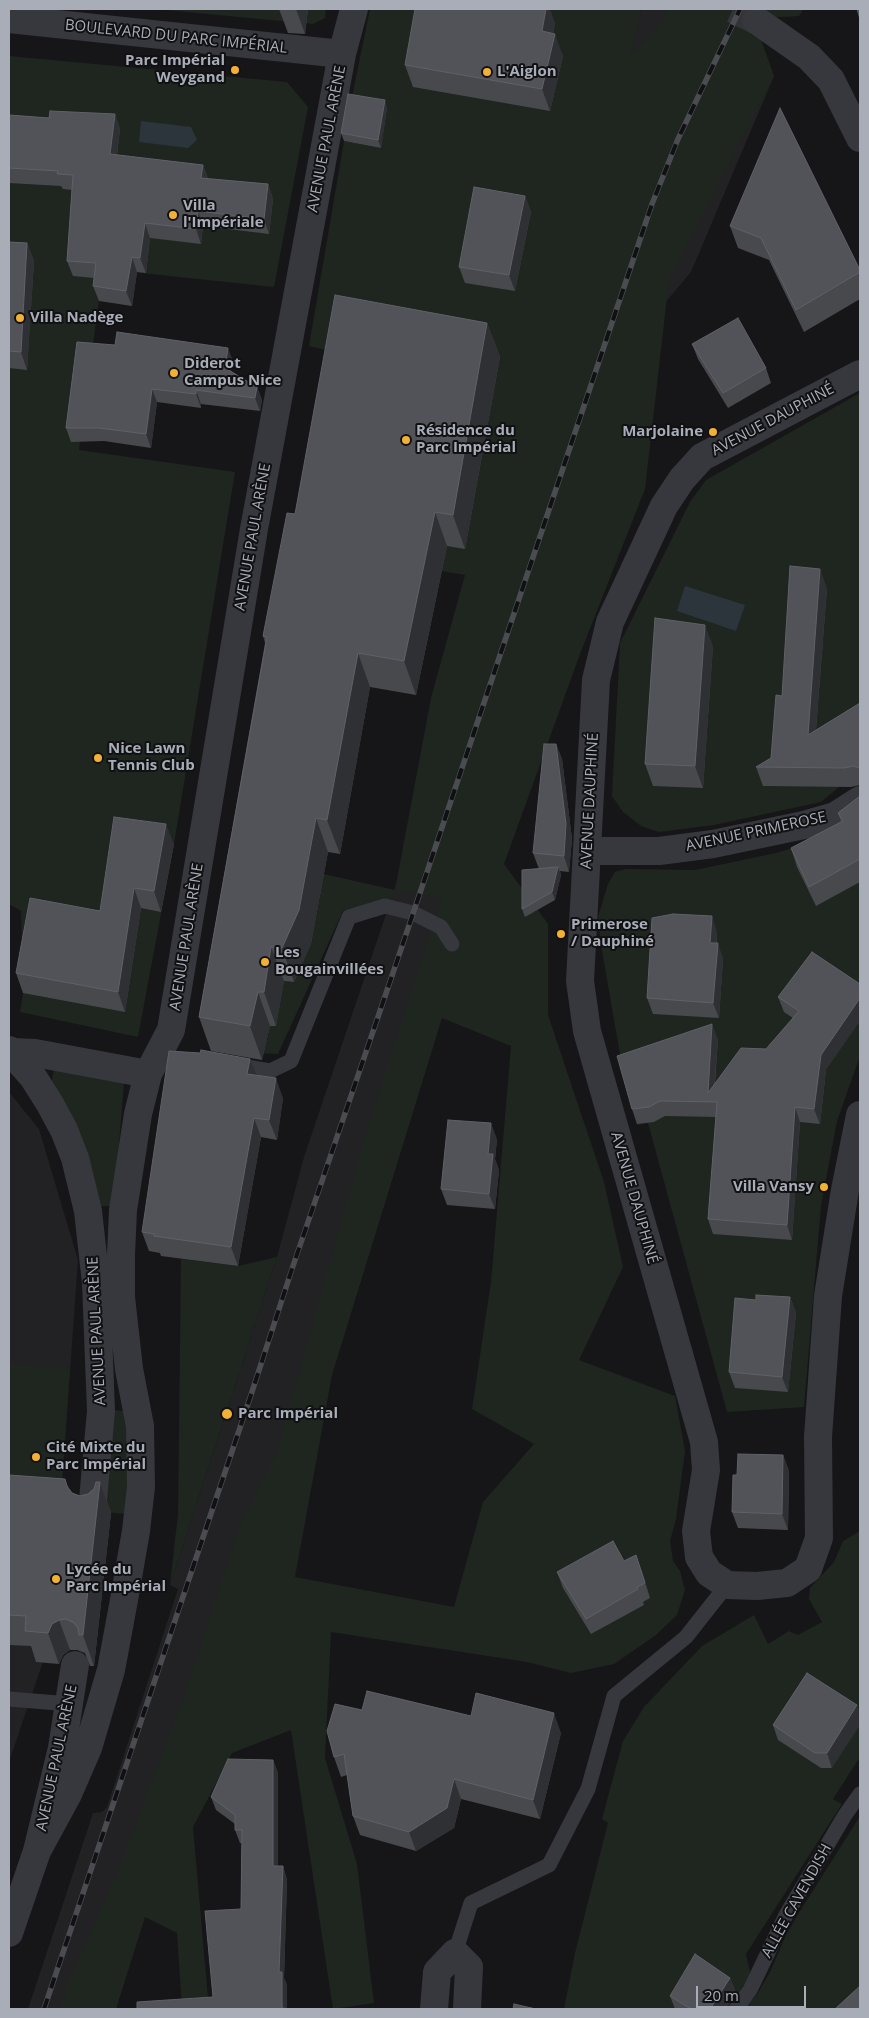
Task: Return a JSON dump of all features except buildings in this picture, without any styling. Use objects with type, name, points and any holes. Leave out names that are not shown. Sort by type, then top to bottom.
[{"type":"street","name":"AVENUE PAUL ARÈNE","points":[[37,1851],[68,1794],[88,1748],[111,1670],[136,1531],[141,1487],[140,1426],[125,1338],[121,1255],[123,1210],[138,1114],[172,1030],[254,529],[342,54],[354,9]]},
{"type":"street","name":"BOULEVARD DU PARC IMPÉRIAL","points":[[9,19],[342,54]]},
{"type":"street","points":[[756,20],[809,56],[830,80],[860,138]]},
{"type":"street","name":"AVENUE DAUPHINÉ","points":[[727,1585],[709,1573],[699,1557],[696,1531],[706,1470],[704,1442],[587,1031],[580,981],[596,680],[610,622],[664,506],[682,479],[702,458],[860,374]]},
{"type":"street","name":"AVENUE PRIMEROSE","points":[[587,851],[659,851],[713,844],[804,825],[834,816],[860,800]]},
{"type":"street","name":"AVENUE PAUL ARÈNE","points":[[10,1051],[33,1078],[64,1130],[75,1158],[88,1211],[98,1311],[101,1412],[92,1511]]},
{"type":"street","points":[[10,1051],[161,1060]]},
{"type":"street","points":[[727,1585],[757,1586],[787,1583],[808,1569],[819,1538],[818,1437],[828,1296],[845,1190],[860,1115]]},
{"type":"street","name":"AVENUE PAUL ARÈNE","points":[[9,1933],[37,1851],[62,1748],[75,1665]]},
{"type":"street","points":[[434,2009],[437,1972],[455,1953],[469,1966],[467,2009]]},
{"type":"lane","points":[[225,1063],[270,1071],[291,1061],[349,917],[385,906],[413,913],[441,927],[452,944]]},
{"type":"lane","points":[[455,1953],[471,1903],[549,1865],[588,1789],[614,1696],[686,1637],[727,1585]]},
{"type":"lane","points":[[9,1699],[70,1704]]},
{"type":"lane","name":"ALLÉE CAVENDISH","points":[[736,2009],[750,1990],[786,1915],[845,1815],[860,1794]]},
{"type":"shaded area","points":[[155,9],[326,9],[325,18],[313,24]]},
{"type":"shaded area","points":[[370,9],[642,9],[630,57],[663,21],[666,9],[803,9],[799,16],[753,18],[774,76],[669,280],[645,489],[580,654],[504,864],[548,924],[548,1015],[604,1182],[623,1267],[579,1360],[675,1396],[685,1451],[676,1519],[670,1541],[673,1561],[680,1571],[685,1590],[677,1615],[656,1635],[614,1664],[571,1673],[527,1662],[331,1632],[325,1758],[357,1864],[374,2003],[333,2009],[291,1730],[232,1753],[193,1827],[209,2009],[182,2009],[177,1933],[145,1917],[116,2009],[60,2009],[68,1984],[122,1861],[184,1696],[239,1528],[275,1457],[372,1113],[442,898],[395,890],[431,698],[465,575],[307,548],[343,354],[309,346],[344,141],[381,148],[387,108],[351,102]],"holes":[[[442,1018],[511,1046],[491,1282],[472,1409],[534,1444],[483,1502],[454,1607],[295,1577],[332,1375]]]},
{"type":"shaded area","points":[[642,9],[803,9],[799,16],[753,18],[774,76],[691,272],[642,330],[442,898],[275,1457],[116,2009],[28,2009],[93,1813],[102,1812],[107,1807],[178,1589],[170,1585],[277,1257],[304,1157],[458,701]]},
{"type":"shaded area","points":[[9,56],[287,82],[308,107],[274,287],[103,269],[79,450],[235,472],[174,844],[138,1037],[20,1012],[23,993],[21,911],[9,904],[9,338],[29,339],[32,286],[9,260]],"holes":[[[182,175],[209,178],[204,222]]]},
{"type":"shaded area","points":[[141,121],[191,127],[197,140],[188,148],[139,142]]},
{"type":"shaded area","points":[[860,393],[860,770],[821,802],[714,825],[659,832],[641,826],[623,812],[612,796],[620,643],[690,502],[706,480]]},
{"type":"shaded area","points":[[685,586],[745,605],[736,631],[677,611]]},
{"type":"shaded area","points":[[860,820],[860,1056],[837,1121],[821,1206],[804,1407],[727,1412],[648,1123],[637,1125],[623,1071],[601,945],[598,917],[608,884],[615,872],[626,869],[695,870],[776,853],[845,832]]},
{"type":"shaded area","points":[[288,866],[395,890],[390,902],[343,911],[278,1054],[212,1051],[267,1041],[270,1026],[276,1026],[284,981],[294,982],[311,944],[320,897]]},
{"type":"shaded area","points":[[54,1070],[124,1083],[114,1206],[98,1206],[51,1084]]},
{"type":"shaded area","name":"Cité Mixte du Parc Impérial","points":[[9,1092],[39,1129],[78,1260],[51,1638],[9,1762]]},
{"type":"shaded area","points":[[277,1257],[170,1585],[178,1514],[181,1259],[238,1266]]},
{"type":"shaded area","points":[[9,1364],[70,1369],[60,1509],[9,1505]]},
{"type":"shaded area","points":[[111,1410],[127,1411],[127,1514],[103,1512]]},
{"type":"shaded area","points":[[860,1531],[860,1757],[833,1799],[842,1804],[746,1954],[751,1976],[726,2009],[564,2009],[575,1953],[608,1823],[602,1819],[623,1741],[644,1707],[702,1646],[754,1615],[768,1644],[789,1631],[798,1635],[822,1622],[809,1599],[810,1588],[834,1562],[843,1541]]},
{"type":"shaded area","points":[[860,1816],[860,2009],[745,2009],[756,1996],[770,1972],[786,1935],[797,1916]]},
{"type":"tunnel","points":[[733,9],[756,20]]},
{"type":"railway","points":[[44,2009],[652,204],[678,139],[740,9]]},
{"type":"place","name":"Parc Impérial Weygand","points":[[235,70]]},
{"type":"place","name":"L'Aiglon","points":[[487,72]]},
{"type":"place","name":"Villa l'Impériale","points":[[173,215]]},
{"type":"place","name":"Villa Nadège","points":[[20,318]]},
{"type":"place","name":"Diderot Campus Nice","points":[[174,373]]},
{"type":"place","name":"Marjolaine","points":[[713,432]]},
{"type":"place","name":"Résidence du Parc Impérial","points":[[406,440]]},
{"type":"place","name":"Nice Lawn Tennis Club","points":[[98,758]]},
{"type":"place","name":"Primerose / Dauphiné","points":[[561,934]]},
{"type":"place","name":"Les Bougainvillées","points":[[265,962]]},
{"type":"place","name":"Villa Vansy","points":[[824,1187]]},
{"type":"place","name":"Parc Impérial","points":[[227,1414]]},
{"type":"place","name":"Cité Mixte du Parc Impérial","points":[[36,1457]]},
{"type":"place","name":"Lycée du Parc Impérial","points":[[56,1579]]}]
